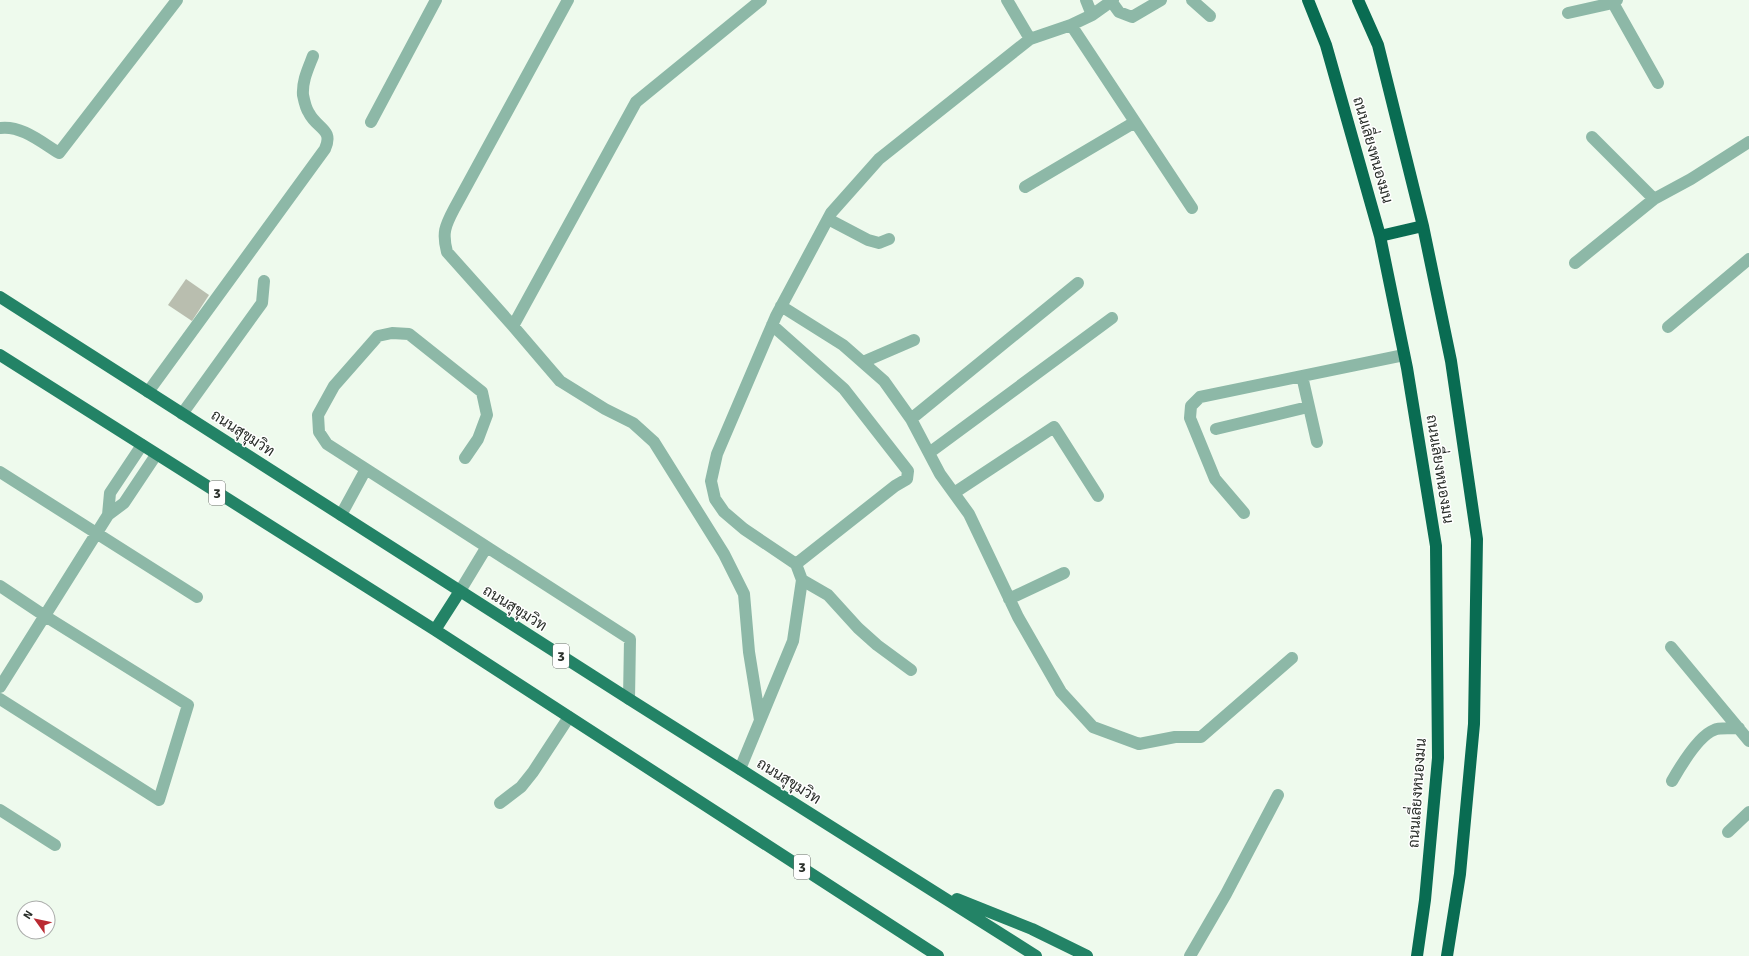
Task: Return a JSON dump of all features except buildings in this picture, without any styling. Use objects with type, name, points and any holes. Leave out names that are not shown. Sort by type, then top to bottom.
[{"type":"highway","name":"ถนนเลี่ยงหนองมน","points":[[1308,0],[1326,45],[1380,236],[1404,355],[1436,546],[1438,758],[1425,900],[1417,956]]},
{"type":"highway","name":"ถนนเลี่ยงหนองมน","points":[[1358,0],[1378,45],[1423,226],[1451,361],[1477,539],[1474,724],[1460,874],[1447,956]]},
{"type":"highway","points":[[1380,236],[1423,226]]},
{"type":"main road","name":"ถนนสุขุมวิท","points":[[0,297],[690,738],[1036,956]]},
{"type":"main road","name":"3","points":[[0,355],[435,630],[938,956]]},
{"type":"main road","points":[[435,630],[460,591]]},
{"type":"main road","points":[[928,887],[1032,929],[1087,956]]},
{"type":"street","points":[[0,128],[8,126],[24,131],[59,153],[177,0]]},
{"type":"street","points":[[371,122],[436,0]]},
{"type":"street","points":[[568,0],[454,209],[446,225],[443,240],[447,252],[560,381],[605,409],[633,423],[654,442],[724,554],[744,594],[749,652],[760,722]]},
{"type":"street","points":[[513,326],[636,102],[761,0]]},
{"type":"street","points":[[1007,0],[1030,39]]},
{"type":"street","points":[[1086,0],[1092,15]]},
{"type":"street","points":[[740,769],[793,641],[802,580],[796,564],[744,528],[724,512],[715,499],[711,481],[717,454],[772,325],[831,213],[879,159],[1030,39],[1071,25],[1092,15],[1112,1],[1119,12],[1132,17],[1161,0]]},
{"type":"street","points":[[1192,0],[1210,16]]},
{"type":"street","points":[[1568,13],[1615,2],[1658,83]]},
{"type":"street","points":[[1071,25],[1192,208]]},
{"type":"street","points":[[148,392],[325,150],[328,136],[309,114],[303,95],[304,78],[313,56]]},
{"type":"street","points":[[1025,187],[1135,122]]},
{"type":"street","points":[[1592,138],[1654,199]]},
{"type":"street","points":[[1575,263],[1654,199],[1691,179],[1749,142]]},
{"type":"street","points":[[828,219],[868,240],[879,243],[889,239]]},
{"type":"street","points":[[1668,326],[1749,259]]},
{"type":"street","points":[[182,414],[262,303],[264,281]]},
{"type":"street","points":[[911,419],[1078,283]]},
{"type":"street","points":[[781,306],[844,345],[884,381],[911,419],[940,474],[969,514],[1010,598],[1061,692],[1093,727],[1140,744],[1175,737],[1201,737],[1292,658]]},
{"type":"street","points":[[929,453],[1112,318]]},
{"type":"street","points":[[772,325],[844,389],[908,471],[907,479],[895,486],[796,564]]},
{"type":"street","points":[[465,458],[478,439],[487,415],[482,392],[409,334],[392,333],[378,336],[334,386],[318,415],[319,432],[327,444],[486,548],[630,639],[629,699]]},
{"type":"street","points":[[863,362],[914,340]]},
{"type":"street","points":[[1244,513],[1215,480],[1190,418],[1191,406],[1200,397],[1404,355]]},
{"type":"street","points":[[1302,376],[1317,442]]},
{"type":"street","points":[[1216,429],[1308,407]]},
{"type":"street","points":[[954,493],[1054,427],[1098,496]]},
{"type":"street","points":[[108,515],[110,494],[142,445]]},
{"type":"street","points":[[0,687],[108,515],[124,503],[156,455]]},
{"type":"street","points":[[341,515],[366,469]]},
{"type":"street","points":[[0,472],[197,597]]},
{"type":"street","points":[[460,591],[486,548]]},
{"type":"street","points":[[1010,598],[1064,573]]},
{"type":"street","points":[[802,580],[828,594],[858,628],[877,645],[911,670]]},
{"type":"street","points":[[0,586],[45,616],[188,705],[159,800],[0,699]]},
{"type":"street","points":[[1671,647],[1749,741]]},
{"type":"street","points":[[500,803],[521,787],[533,772],[569,717]]},
{"type":"street","points":[[1672,781],[1686,757],[1701,740],[1714,730],[1739,728]]},
{"type":"street","points":[[1190,956],[1226,894],[1278,795]]},
{"type":"street","points":[[0,810],[55,845]]},
{"type":"street","points":[[1728,832],[1749,812]]}]
